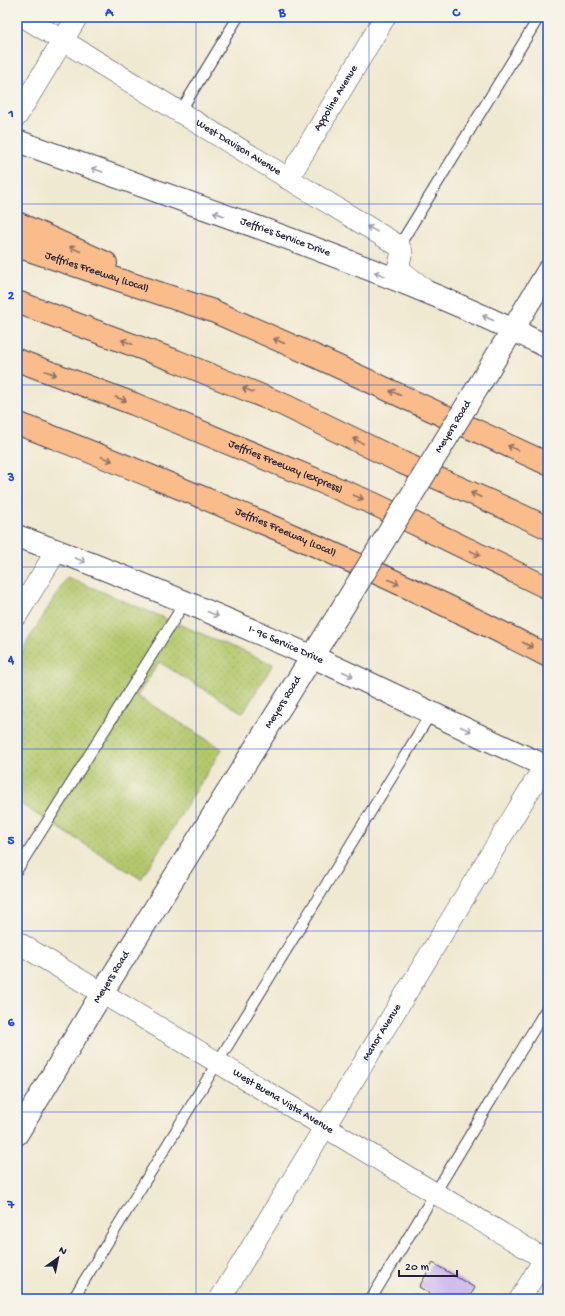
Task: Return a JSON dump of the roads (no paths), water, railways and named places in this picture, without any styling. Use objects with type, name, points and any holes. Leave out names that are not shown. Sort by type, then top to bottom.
[{"type":"highway","points":[[17,223],[213,311]]},
{"type":"highway","name":"Jeffries Freeway (Local)","points":[[17,246],[213,311],[315,356],[548,464]]},
{"type":"highway","points":[[17,302],[176,361],[284,405],[403,463],[548,528]]},
{"type":"highway","name":"Jeffries Freeway (Express)","points":[[17,360],[134,404],[358,498],[548,588]]},
{"type":"highway","name":"Jeffries Freeway (Local)","points":[[17,423],[160,479],[328,551],[508,635],[548,656]]},
{"type":"highway","points":[[17,437],[71,444]]},
{"type":"street","name":"West Davison Avenue","points":[[24,17],[399,246]]},
{"type":"street","points":[[17,116],[77,17]]},
{"type":"street","name":"Appoline Avenue","points":[[288,178],[385,17]]},
{"type":"street","name":"Jeffries Service Drive","points":[[17,141],[318,250],[430,293],[513,329],[548,347]]},
{"type":"street","points":[[399,246],[402,252],[398,268],[430,293]]},
{"type":"street","name":"Meyers Road","points":[[17,1134],[102,993],[313,657],[548,271]]},
{"type":"street","name":"I- 96 Service Drive","points":[[17,536],[57,550],[185,602],[313,657],[546,766]]},
{"type":"street","points":[[17,615],[57,550]]},
{"type":"street","name":"Manor Avenue","points":[[220,1299],[546,766]]},
{"type":"street","name":"West Buena Vista Avenue","points":[[17,942],[324,1127],[547,1258]]},
{"type":"street","points":[[520,1299],[547,1258]]},
{"type":"lane","points":[[180,112],[238,17]]},
{"type":"lane","points":[[399,246],[539,17]]},
{"type":"lane","points":[[17,870],[185,602]]},
{"type":"lane","points":[[73,1299],[431,713]]},
{"type":"lane","points":[[371,1299],[548,1006]]}]
